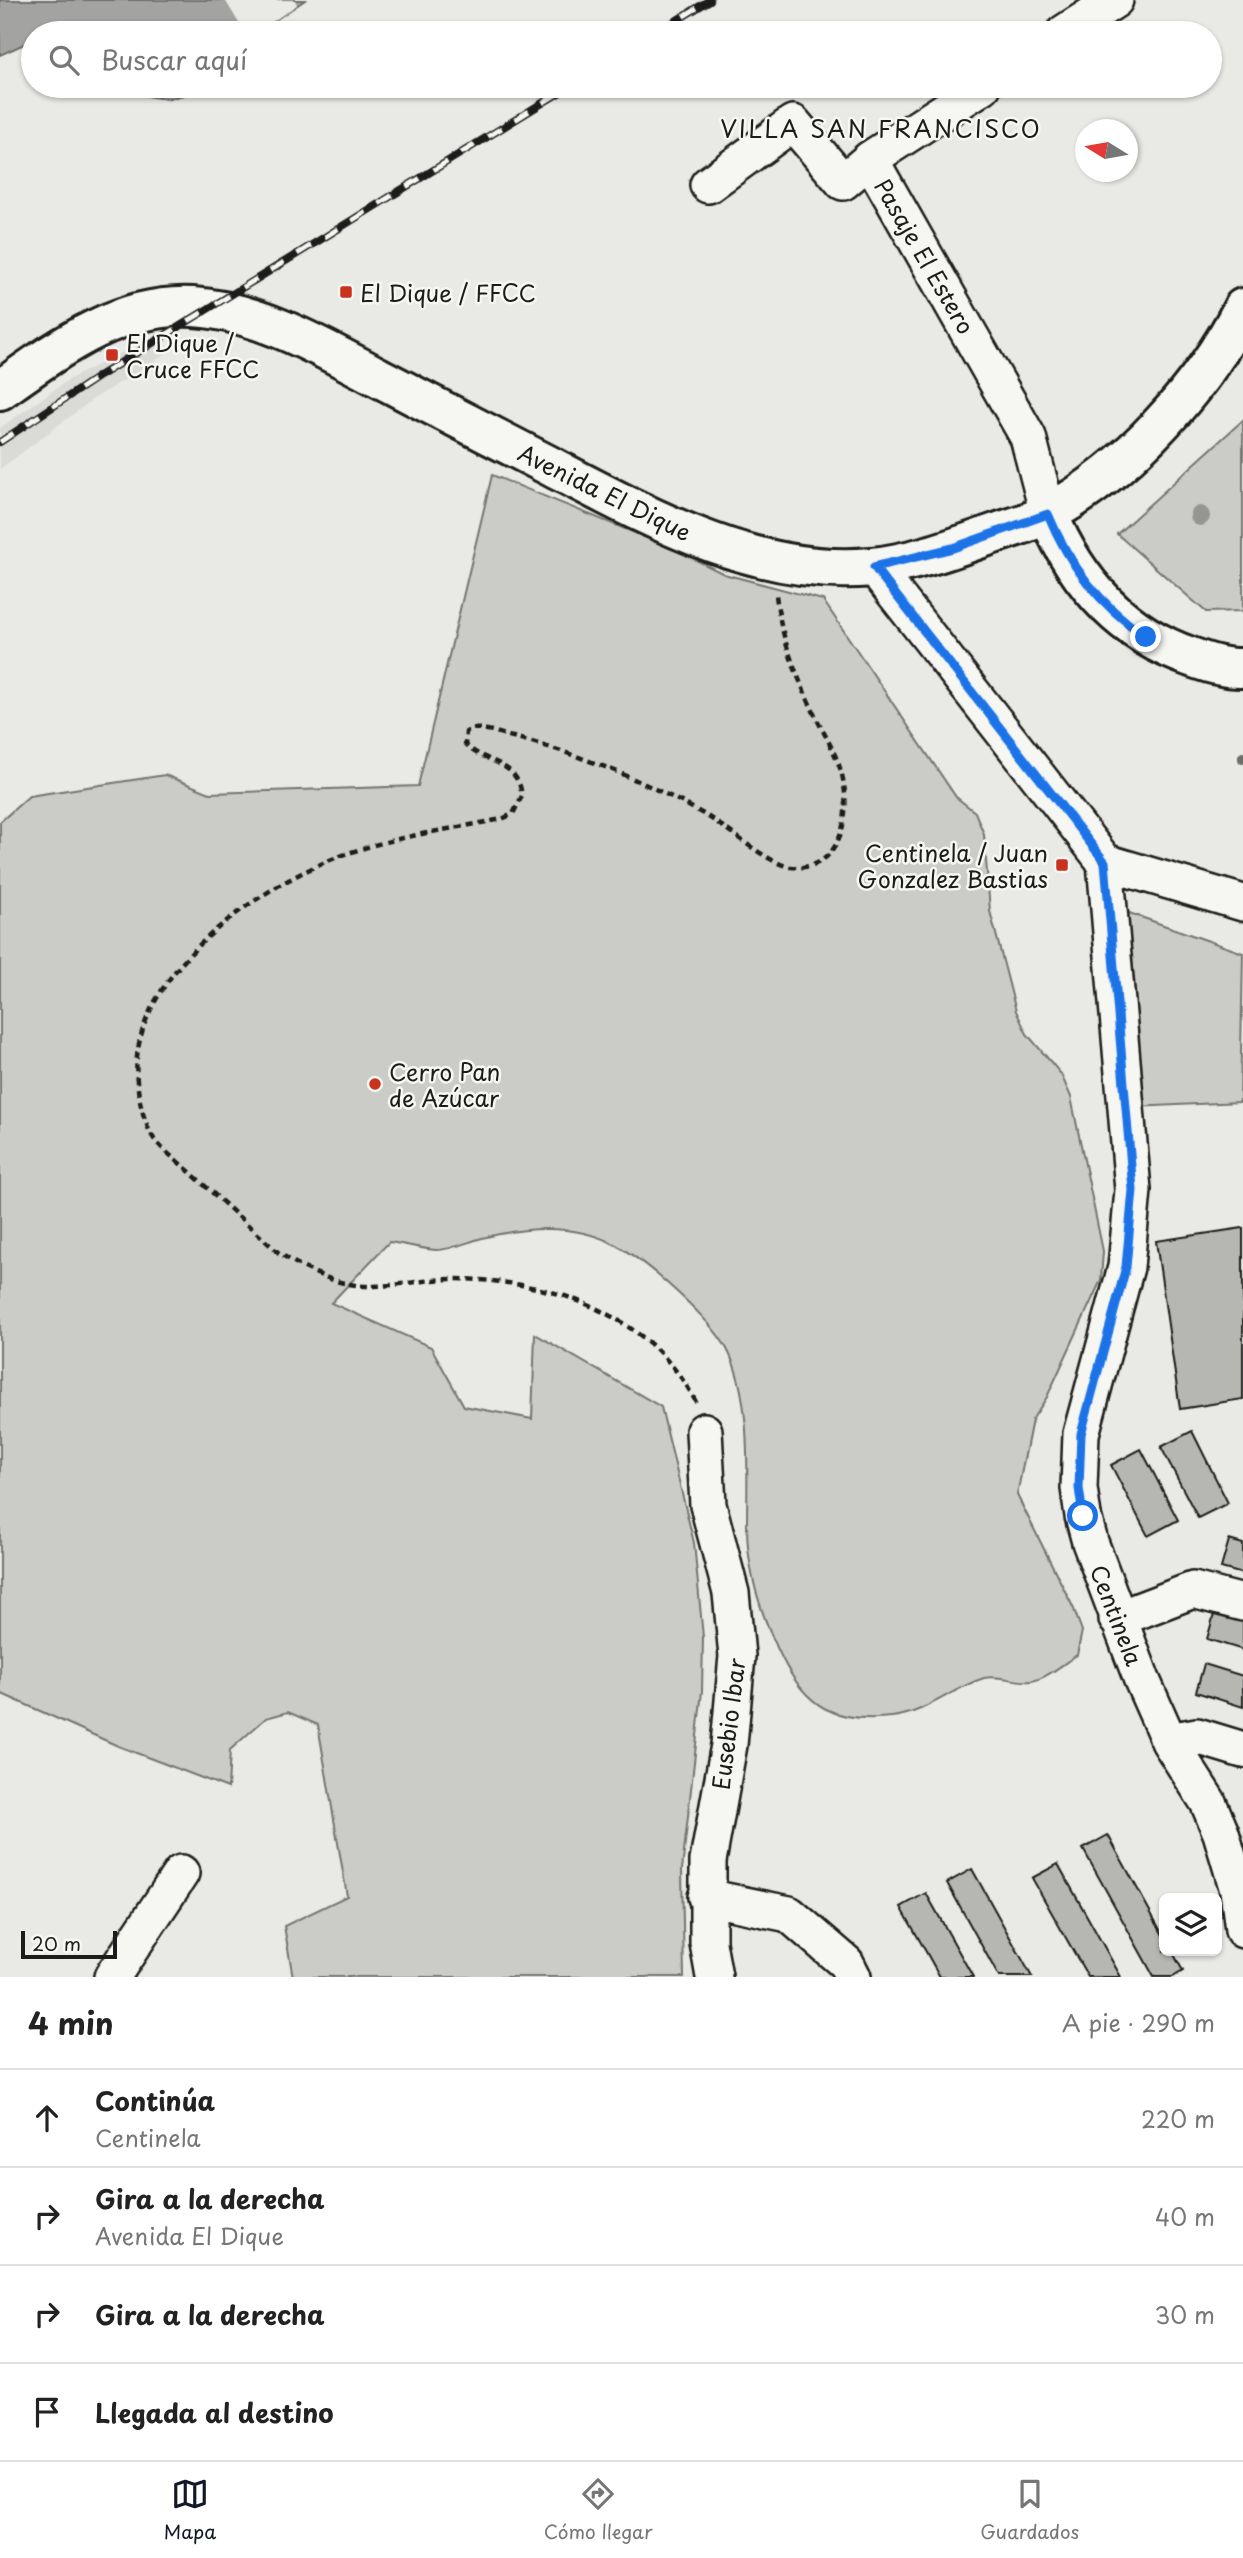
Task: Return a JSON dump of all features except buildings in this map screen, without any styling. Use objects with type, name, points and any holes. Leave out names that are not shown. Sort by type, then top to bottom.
[{"type":"main road","name":"Avenida El Dique","points":[[0,390],[51,353],[119,317],[173,307],[226,312],[300,337],[688,535],[772,558],[834,568],[874,567],[953,548],[1048,514],[1133,451],[1163,421],[1196,382],[1243,308]]},
{"type":"main road","points":[[1048,514],[1060,545],[1077,572],[1121,619],[1175,652],[1205,662],[1243,668]]},
{"type":"street","points":[[1083,21],[1115,0]]},
{"type":"street","points":[[870,159],[964,98]]},
{"type":"street","name":"Pasaje El Estero","points":[[708,186],[793,123],[844,181],[870,159],[1028,437],[1048,514]]},
{"type":"street","points":[[874,567],[1105,862],[1243,903]]},
{"type":"street","name":"Centinela","points":[[1105,862],[1133,1190],[1132,1228],[1119,1298],[1086,1408],[1079,1460],[1083,1516],[1117,1619],[1170,1741],[1208,1802],[1237,1866],[1243,1930]]},
{"type":"street","name":"Eusebio Ibar","points":[[704,1431],[708,1505],[731,1593],[737,1656],[729,1745],[713,1824],[706,1897],[714,1977]]},
{"type":"street","points":[[1117,1619],[1193,1590],[1243,1603]]},
{"type":"street","points":[[1170,1741],[1197,1736],[1243,1750]]},
{"type":"street","points":[[112,1977],[181,1872]]},
{"type":"street","points":[[706,1897],[789,1914],[846,1963],[853,1977]]},
{"type":"path","points":[[704,1431],[696,1400],[685,1382],[651,1346],[613,1317],[579,1299],[535,1286],[484,1280],[424,1280],[373,1286],[349,1284],[301,1268],[279,1254],[155,1140],[140,1103],[136,1063],[145,1021],[166,983],[211,935],[246,907],[323,863],[361,848],[502,819],[513,814],[522,796],[518,779],[495,760],[465,744],[466,732],[472,729],[537,743],[651,787],[706,816],[779,864],[807,866],[831,853],[839,842],[846,815],[841,767],[800,684],[786,644],[776,601],[772,558]]},
{"type":"shaded area","points":[[0,0],[305,0],[274,21],[21,21],[21,45],[0,55]]},
{"type":"shaded area","points":[[180,345],[92,400],[0,469],[0,428],[68,380],[120,353]]},
{"type":"shaded area","points":[[1243,420],[1243,611],[1206,612],[1117,534]]},
{"type":"shaded area","points":[[492,475],[672,548],[724,574],[823,600],[956,797],[975,812],[984,834],[990,911],[1016,1011],[1027,1034],[1061,1074],[1071,1097],[1103,1251],[1101,1280],[1047,1397],[1032,1420],[1017,1495],[1073,1607],[1082,1631],[1077,1655],[1037,1680],[984,1678],[917,1711],[892,1717],[854,1717],[825,1708],[802,1689],[792,1675],[762,1611],[748,1543],[746,1436],[741,1389],[727,1349],[707,1322],[677,1292],[629,1253],[584,1233],[550,1229],[515,1231],[436,1250],[389,1242],[331,1303],[431,1347],[464,1406],[532,1419],[535,1334],[661,1407],[694,1543],[703,1637],[702,1691],[682,1870],[684,1977],[293,1977],[284,1926],[347,1896],[318,1725],[288,1712],[266,1718],[230,1750],[228,1788],[118,1746],[0,1693],[0,822],[29,796],[165,775],[210,793],[418,786]]},
{"type":"shaded area","points":[[1115,908],[1243,953],[1240,1102],[1134,1107]]},
{"type":"pier","points":[[225,0],[295,0],[297,5],[274,21],[238,21]]},
{"type":"railway","points":[[676,21],[710,0]]},
{"type":"railway","points":[[0,442],[99,376],[551,98]]},
{"type":"place","name":"El Dique / FFCC","points":[[346,292]]},
{"type":"place","name":"El Dique / Cruce FFCC","points":[[112,355]]},
{"type":"place","name":"Centinela / Juan Gonzalez Bastias","points":[[1062,865]]},
{"type":"place","name":"Cerro Pan de Azúcar","points":[[375,1084]]},
{"type":"district","name":"VILLA SAN FRANCISCO","points":[[881,128]]},
{"type":"route","points":[[1083,1516],[1079,1488],[1081,1434],[1086,1408],[1119,1298],[1132,1228],[1133,1190],[1105,862],[874,567],[953,548],[1048,514],[1060,545],[1077,572],[1097,597],[1146,637]]}]
